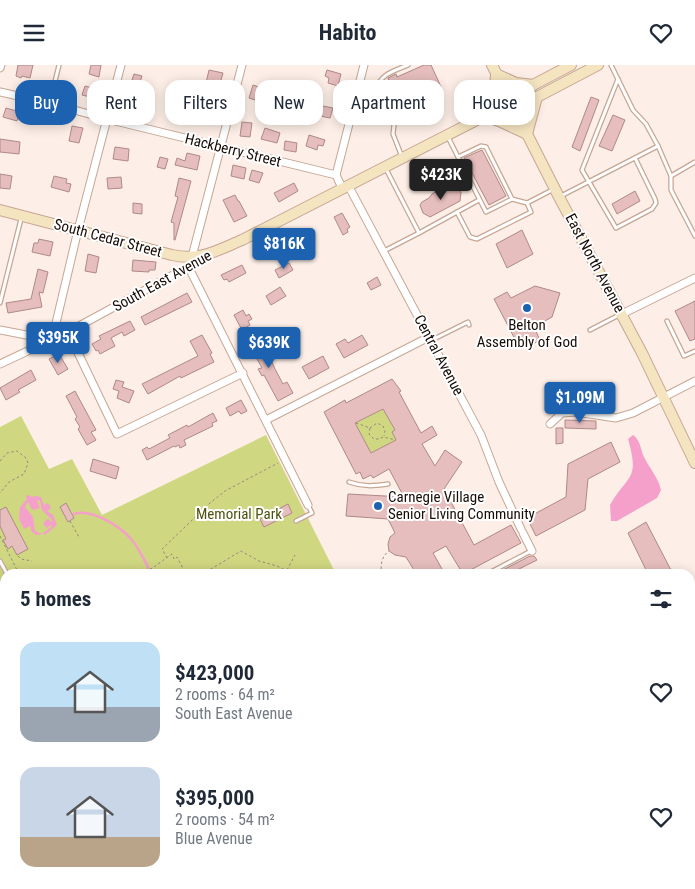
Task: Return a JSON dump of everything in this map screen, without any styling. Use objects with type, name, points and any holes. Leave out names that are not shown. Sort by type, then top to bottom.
[{"type":"main road","points":[[535,84],[571,65]]},
{"type":"main road","points":[[508,125],[527,134],[537,97],[598,65]]},
{"type":"main road","points":[[494,69],[511,80]]},
{"type":"main road","name":"South East Avenue","points":[[215,252],[466,125]]},
{"type":"main road","name":"East North Avenue","points":[[522,125],[622,314],[686,440],[695,463]]},
{"type":"main road","name":"South Cedar Street","points":[[0,210],[172,255],[190,263],[215,252]]},
{"type":"street","points":[[117,80],[121,65]]},
{"type":"street","points":[[242,65],[190,263],[308,505]]},
{"type":"street","points":[[345,186],[336,175],[364,65]]},
{"type":"street","name":"Hackberry Street","points":[[0,92],[15,95]]},
{"type":"street","points":[[0,330],[52,340],[105,125]]},
{"type":"street","name":"Hackberry Street","points":[[131,125],[336,175]]},
{"type":"street","name":"Central Avenue","points":[[345,186],[384,251],[481,435],[499,482],[532,551]]},
{"type":"street","name":"South East Avenue","points":[[0,364],[68,332],[190,263]]},
{"type":"street","points":[[622,314],[695,278]]},
{"type":"street","points":[[68,332],[117,434],[243,373]]},
{"type":"street","points":[[266,421],[430,339]]},
{"type":"street","points":[[550,424],[562,413],[616,418],[633,413],[695,381]]},
{"type":"lane","points":[[55,80],[59,65]]},
{"type":"lane","points":[[403,157],[393,134],[394,125],[377,89],[379,81],[384,76],[408,65]]},
{"type":"lane","points":[[611,65],[633,110],[646,124],[658,146],[671,176],[671,190],[695,236]]},
{"type":"lane","points":[[618,79],[582,170],[616,228],[652,209],[656,203],[656,199],[635,158]]},
{"type":"lane","points":[[447,135],[486,213],[512,199],[527,203],[589,182],[658,146]]},
{"type":"lane","points":[[458,157],[481,146],[486,147],[512,199]]},
{"type":"lane","points":[[671,176],[695,161]]},
{"type":"lane","points":[[384,167],[419,233]]},
{"type":"lane","points":[[384,251],[479,200]]},
{"type":"lane","points":[[457,212],[470,237],[477,239],[531,212],[527,203]]},
{"type":"lane","points":[[0,303],[22,216]]},
{"type":"lane","points":[[590,330],[622,314]]},
{"type":"lane","points":[[667,321],[684,356],[695,351]]},
{"type":"lane","points":[[430,339],[468,322],[469,325]]},
{"type":"lane","points":[[349,482],[361,486],[388,484]]},
{"type":"lane","points":[[296,521],[312,513],[308,505]]},
{"type":"lane","points":[[497,569],[532,551]]},
{"type":"path","points":[[356,423],[370,428]]},
{"type":"path","points":[[383,437],[385,431],[383,425],[375,424],[370,428],[369,434],[374,439],[383,437],[396,440]]},
{"type":"path","points":[[0,461],[8,453],[17,451],[26,458],[28,463],[24,474],[9,482],[0,493]]},
{"type":"path","points":[[167,558],[162,549],[210,503],[225,491],[285,459]]},
{"type":"path","points":[[70,521],[79,537]]},
{"type":"path","points":[[0,536],[17,569]]},
{"type":"path","points":[[0,547],[4,545]]},
{"type":"path","points":[[210,569],[241,551],[259,561],[281,569]]},
{"type":"path","points":[[381,569],[384,555],[389,551]]},
{"type":"path","points":[[149,569],[172,554],[174,559],[177,557],[183,569]]},
{"type":"path","points":[[287,569],[295,555]]},
{"type":"path","points":[[18,556],[32,561]]},
{"type":"green space","points":[[383,409],[395,430],[392,432],[396,440],[371,453],[355,423]]},
{"type":"green space","name":"Memorial Park","points":[[21,416],[49,469],[72,459],[102,515],[266,435],[333,569],[0,569],[0,427]]},
{"type":"shaded area","points":[[633,435],[639,442],[644,457],[656,477],[661,490],[657,498],[617,521],[611,521],[610,505],[627,482],[632,470],[633,463],[628,439]]},
{"type":"shaded area","points":[[26,496],[41,497],[44,505],[48,503],[51,508],[47,511],[53,515],[57,525],[46,534],[36,535],[31,531],[30,526],[24,529],[19,519],[20,507],[27,499]],"holes":[[[37,501],[40,501],[42,510],[52,520],[51,523],[47,519],[43,524],[47,528],[52,526],[42,534],[35,531],[33,517],[25,507],[28,502],[32,510],[40,508]]]},
{"type":"building","points":[[18,65],[33,65],[30,78],[16,76]]},
{"type":"building","points":[[91,65],[101,65],[99,77],[89,74]]},
{"type":"building","points":[[424,65],[431,65],[438,80],[389,80],[388,78],[396,74],[397,77]]},
{"type":"building","points":[[209,70],[223,73],[221,80],[207,80]]},
{"type":"building","points":[[327,70],[341,74],[340,80],[333,80],[333,84],[328,83],[329,78],[325,76]]},
{"type":"building","points":[[134,74],[142,76],[141,80],[132,80]]},
{"type":"building","points":[[253,85],[255,86],[255,100],[249,98]]},
{"type":"building","points":[[85,86],[87,87],[87,96],[82,95]]},
{"type":"building","points":[[591,97],[599,100],[580,151],[572,147]]},
{"type":"building","points":[[323,106],[333,108],[330,118],[323,117]]},
{"type":"building","points":[[6,108],[15,111],[15,120],[3,117]]},
{"type":"building","points":[[613,115],[625,120],[612,151],[599,146]]},
{"type":"building","points":[[245,122],[252,123],[250,137],[240,136],[242,125],[245,125]]},
{"type":"building","points":[[72,126],[83,128],[79,143],[69,141]]},
{"type":"building","points":[[265,128],[280,133],[277,143],[261,139]]},
{"type":"building","points":[[309,135],[325,140],[323,146],[318,145],[317,150],[306,146]]},
{"type":"building","points":[[0,139],[20,142],[19,154],[0,152]]},
{"type":"building","points":[[285,141],[297,143],[296,152],[284,150]]},
{"type":"building","points":[[115,147],[129,149],[128,161],[113,159]]},
{"type":"building","points":[[482,150],[506,196],[489,205],[464,158]]},
{"type":"building","points":[[187,153],[200,156],[197,170],[175,165],[177,158],[185,161]]},
{"type":"building","points":[[160,157],[168,159],[165,169],[157,167]]},
{"type":"building","points":[[233,165],[246,168],[244,179],[231,176]]},
{"type":"building","points":[[252,170],[263,173],[259,183],[249,180]]},
{"type":"building","points":[[0,174],[12,176],[10,189],[0,188]]},
{"type":"building","points":[[54,176],[67,179],[66,183],[71,184],[69,192],[51,187]]},
{"type":"building","points":[[121,177],[122,188],[108,189],[107,178]]},
{"type":"building","points":[[179,178],[191,181],[174,240],[174,223],[171,222],[178,197],[175,196]]},
{"type":"building","points":[[294,183],[298,191],[279,202],[274,193]]},
{"type":"building","points":[[456,186],[461,192],[460,201],[430,217],[423,213],[420,205],[422,202],[440,189],[445,190]]},
{"type":"building","points":[[635,191],[640,201],[617,214],[612,204]]},
{"type":"building","points":[[235,195],[247,216],[234,222],[223,200]]},
{"type":"building","points":[[133,203],[142,204],[142,214],[133,213]]},
{"type":"building","points":[[342,213],[350,227],[347,229],[348,232],[343,235],[334,217]]},
{"type":"building","points":[[522,230],[533,254],[507,268],[496,244]]},
{"type":"building","points":[[39,239],[53,242],[50,256],[32,252],[34,243],[38,243]]},
{"type":"building","points":[[88,254],[99,257],[96,273],[85,271]]},
{"type":"building","points":[[133,260],[156,262],[155,270],[149,270],[149,272],[132,271]]},
{"type":"building","points":[[289,263],[293,270],[279,278],[275,270]]},
{"type":"building","points":[[242,265],[246,273],[229,282],[227,279],[224,280],[221,275]]},
{"type":"building","points":[[38,269],[48,272],[43,293],[39,292],[42,307],[8,313],[6,303],[31,299]]},
{"type":"building","points":[[377,277],[381,285],[371,290],[367,283]]},
{"type":"building","name":"Belton Assembly of God","points":[[535,286],[560,293],[552,317],[534,327],[540,340],[533,344],[530,339],[518,345],[494,299],[507,292],[511,298]]},
{"type":"building","points":[[280,287],[286,296],[271,305],[266,296]]},
{"type":"building","points":[[187,293],[192,302],[145,325],[141,317]]},
{"type":"building","points":[[695,301],[695,339],[690,341],[675,311]]},
{"type":"building","points":[[243,310],[246,316],[249,314],[252,319],[248,321],[250,325],[242,330],[234,315]]},
{"type":"building","points":[[130,321],[135,330],[124,336],[122,332],[111,338],[115,346],[100,354],[98,350],[96,351],[92,344],[101,339],[99,336]]},
{"type":"building","points":[[260,330],[275,369],[283,384],[287,382],[293,393],[278,401],[264,375],[262,376],[258,369],[262,368],[251,348],[257,344],[252,334]]},
{"type":"building","points":[[202,335],[212,353],[210,354],[214,362],[181,378],[180,376],[148,394],[142,384],[198,356],[190,341]]},
{"type":"building","points":[[362,335],[368,345],[344,358],[336,344],[345,339],[348,343]]},
{"type":"building","points":[[59,354],[68,369],[58,375],[49,359]]},
{"type":"building","points":[[323,356],[329,368],[309,379],[302,367]]},
{"type":"building","points":[[31,370],[36,380],[18,390],[20,392],[6,400],[0,388]]},
{"type":"building","points":[[392,379],[401,391],[399,392],[421,433],[432,426],[437,435],[422,444],[435,466],[445,450],[462,462],[444,489],[474,545],[511,525],[521,543],[472,569],[460,569],[446,546],[433,553],[442,569],[413,569],[406,557],[395,555],[389,551],[390,537],[395,533],[388,519],[346,516],[348,494],[404,497],[389,469],[373,478],[371,475],[363,479],[360,472],[356,474],[324,412],[345,400],[346,403]],"holes":[[[383,409],[395,430],[392,432],[396,440],[371,453],[355,423]]]},
{"type":"building","points":[[116,380],[124,382],[122,387],[134,391],[129,403],[117,398],[119,391],[113,389]]},
{"type":"building","points":[[75,391],[96,430],[91,432],[96,440],[87,445],[78,429],[80,427],[75,419],[77,417],[66,396]]},
{"type":"building","points":[[241,400],[247,411],[241,414],[239,411],[230,416],[226,408]]},
{"type":"building","points":[[213,413],[217,421],[212,423],[213,426],[184,440],[186,445],[180,448],[179,445],[174,446],[147,460],[142,450],[147,447],[149,449],[170,438],[168,435],[187,425],[188,427]]},
{"type":"building","points":[[565,420],[596,421],[596,429],[565,428]]},
{"type":"building","points":[[556,428],[563,428],[563,443],[556,444]]},
{"type":"building","points":[[611,442],[620,462],[588,479],[585,510],[536,536],[527,518],[566,497],[568,464]]},
{"type":"building","points":[[93,459],[119,467],[116,479],[90,471]]},
{"type":"building","points":[[66,503],[74,518],[68,522],[60,507]]},
{"type":"building","points":[[288,504],[292,513],[264,527],[260,519]]},
{"type":"building","points":[[6,507],[28,549],[17,555],[12,546],[8,549],[3,540],[6,539],[0,526],[0,510]]},
{"type":"building","points":[[646,522],[670,569],[646,569],[628,533]]},
{"type":"building","points":[[530,556],[534,556],[537,560],[519,569],[505,569]]},
{"type":"waterway","points":[[74,514],[81,513],[97,516],[120,529],[134,543],[149,569]]},
{"type":"place","name":"Belton Assembly of God","points":[[527,308]]},
{"type":"place","name":"Carnegie Village Senior Living Community","points":[[378,506]]}]
